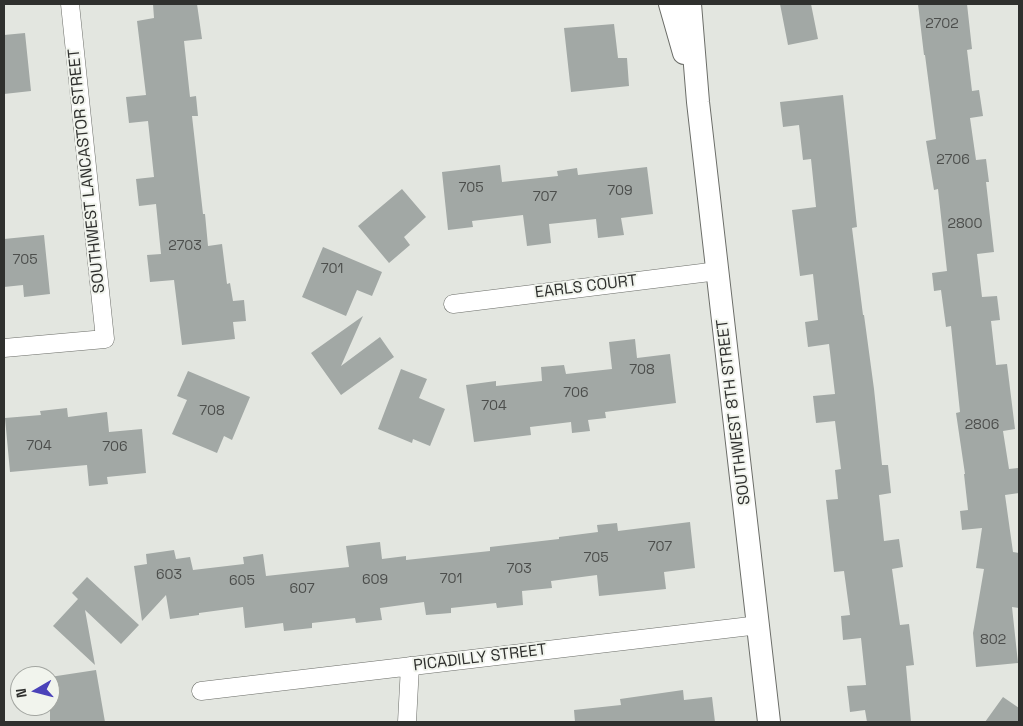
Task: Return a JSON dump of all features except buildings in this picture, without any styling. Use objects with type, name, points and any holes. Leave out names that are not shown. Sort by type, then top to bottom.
[{"type":"street","name":"SOUTHWEST LANCASTOR STREET","points":[[4,348],[105,339],[70,4]]},
{"type":"street","name":"SOUTHWEST 8TH STREET","points":[[670,4],[698,102]]},
{"type":"street","name":"SOUTHWEST 8TH STREET","points":[[690,4],[698,102],[769,722]]},
{"type":"street","name":"EARLS COURT","points":[[453,304],[718,271]]},
{"type":"street","name":"PICADILLY STREET","points":[[200,691],[759,625]]},
{"type":"street","points":[[407,722],[410,666]]}]
